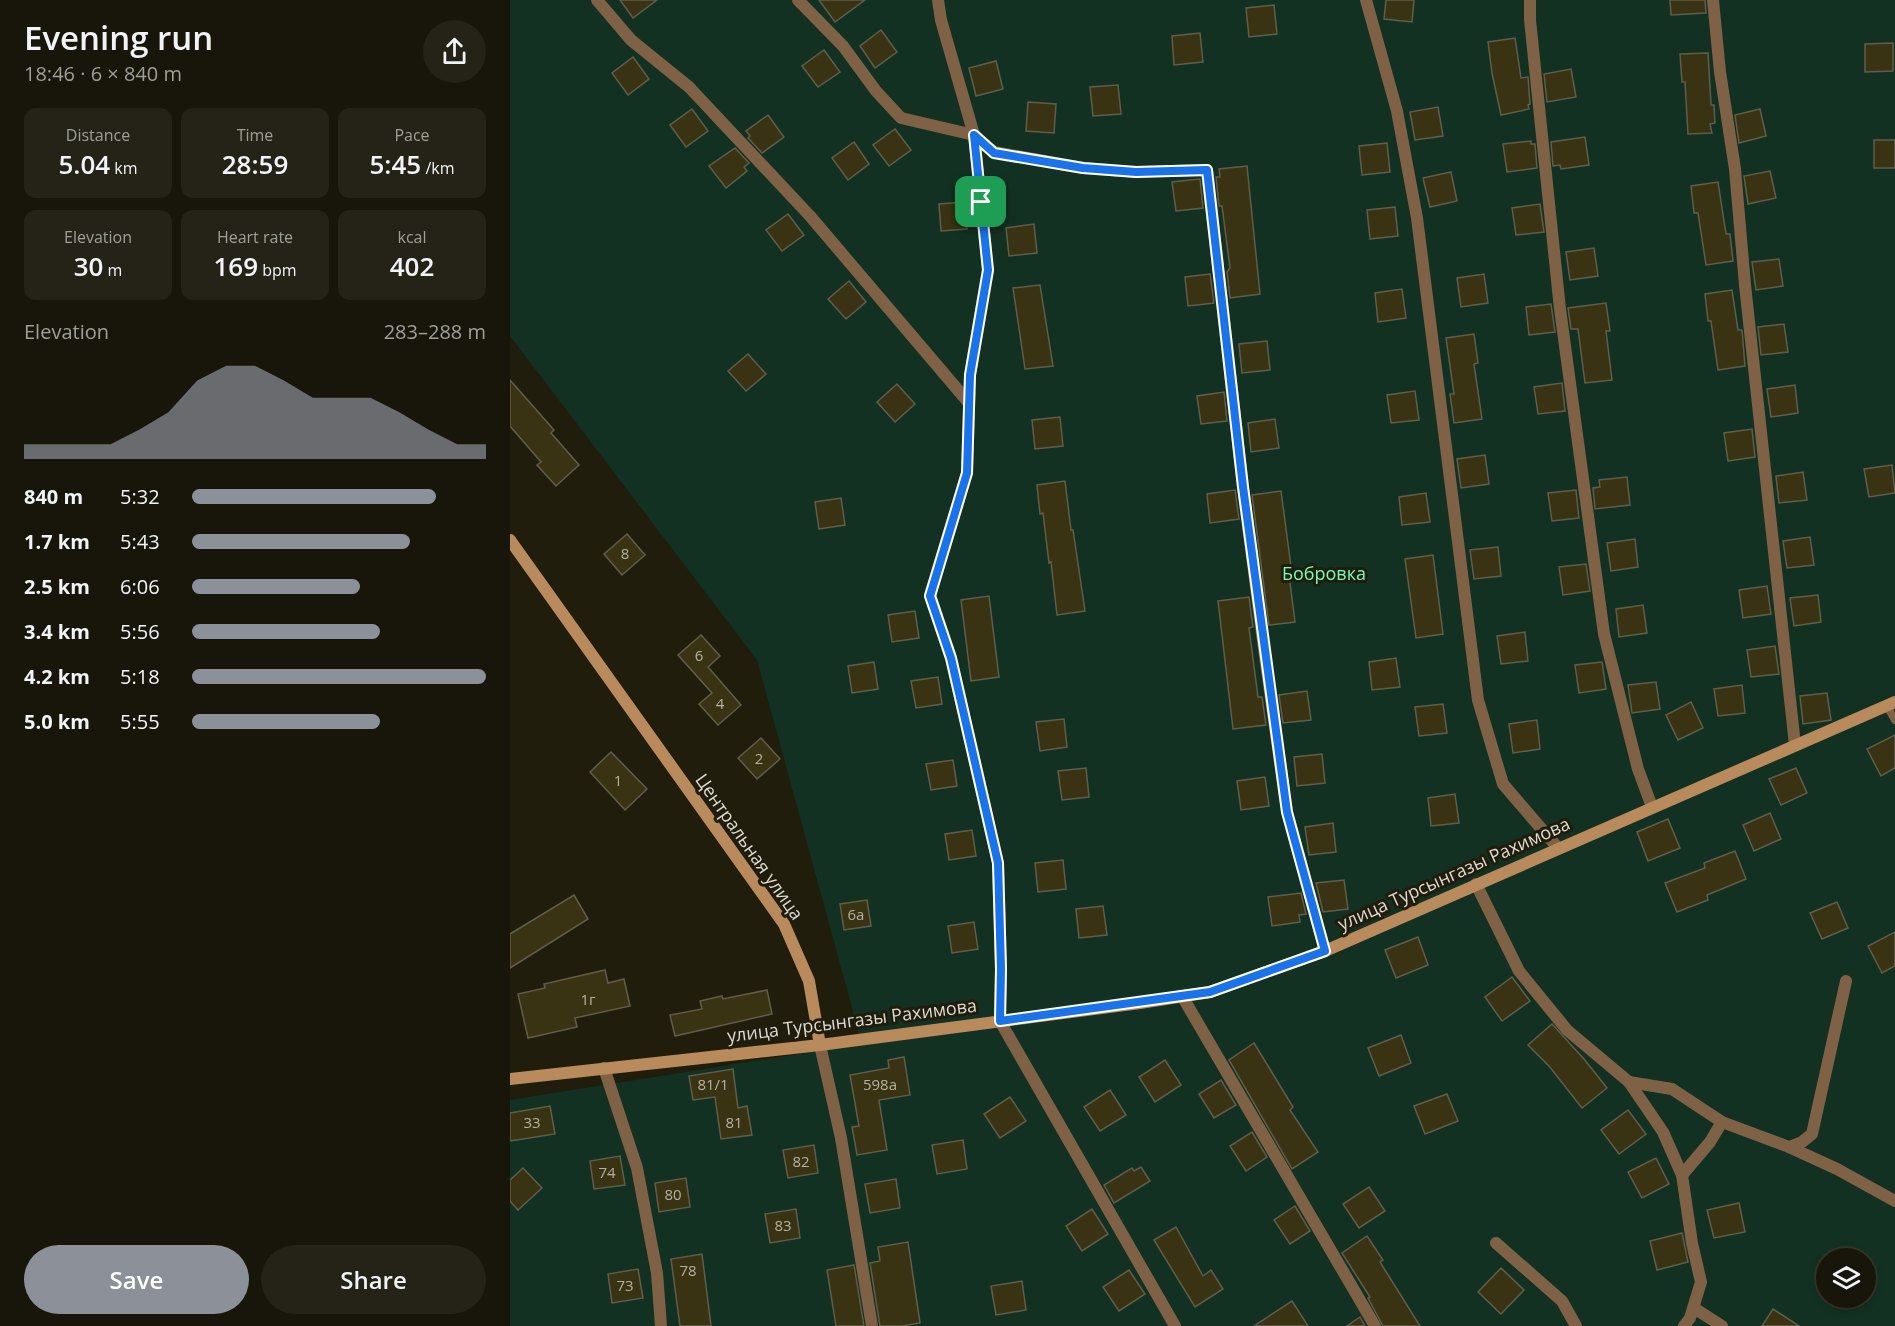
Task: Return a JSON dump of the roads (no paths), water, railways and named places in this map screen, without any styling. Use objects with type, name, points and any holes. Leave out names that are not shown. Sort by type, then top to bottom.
[{"type":"street","points":[[597,0],[631,40],[689,87],[810,216],[969,403]]},
{"type":"street","points":[[798,0],[843,46],[876,91],[902,118],[974,135],[994,153],[1083,168],[1136,172],[1207,170],[1243,487],[1286,800],[1325,951]]},
{"type":"street","points":[[938,0],[941,20],[974,135],[988,270],[970,375],[967,473],[930,596],[951,658],[998,863],[1000,1021],[1175,1326]]},
{"type":"street","points":[[1366,0],[1397,111],[1417,218],[1478,700],[1503,784],[1558,848]]},
{"type":"street","points":[[1530,0],[1530,20],[1560,309],[1604,634],[1638,769],[1652,807]]},
{"type":"street","points":[[1713,0],[1720,72],[1735,168],[1747,307],[1795,745]]},
{"type":"street","name":"Центральная улица","points":[[510,540],[784,924],[808,981],[841,1138],[872,1326]]},
{"type":"street","name":"улица Турсынгазы Рахимова","points":[[510,1079],[820,1045],[1210,992],[1325,951],[1891,704]]},
{"type":"street","points":[[1476,884],[1519,971],[1567,1030],[1629,1082],[1663,1132],[1682,1175],[1692,1243],[1701,1282],[1694,1308],[1684,1326]]},
{"type":"street","points":[[1789,1147],[1802,1142],[1812,1134],[1846,981]]},
{"type":"street","points":[[1182,996],[1375,1326]]},
{"type":"street","points":[[604,1068],[637,1168],[657,1273],[662,1326]]},
{"type":"street","points":[[1629,1082],[1672,1089],[1722,1122],[1837,1168],[1895,1201]]},
{"type":"street","points":[[1682,1175],[1710,1142],[1722,1122]]},
{"type":"street","points":[[1496,1243],[1562,1301],[1576,1326]]},
{"type":"street","points":[[1694,1308],[1722,1326]]},
{"type":"lane","points":[[1891,704],[1895,720]]},
{"type":"park label","name":"Бобровка","points":[[1324,574]]}]
